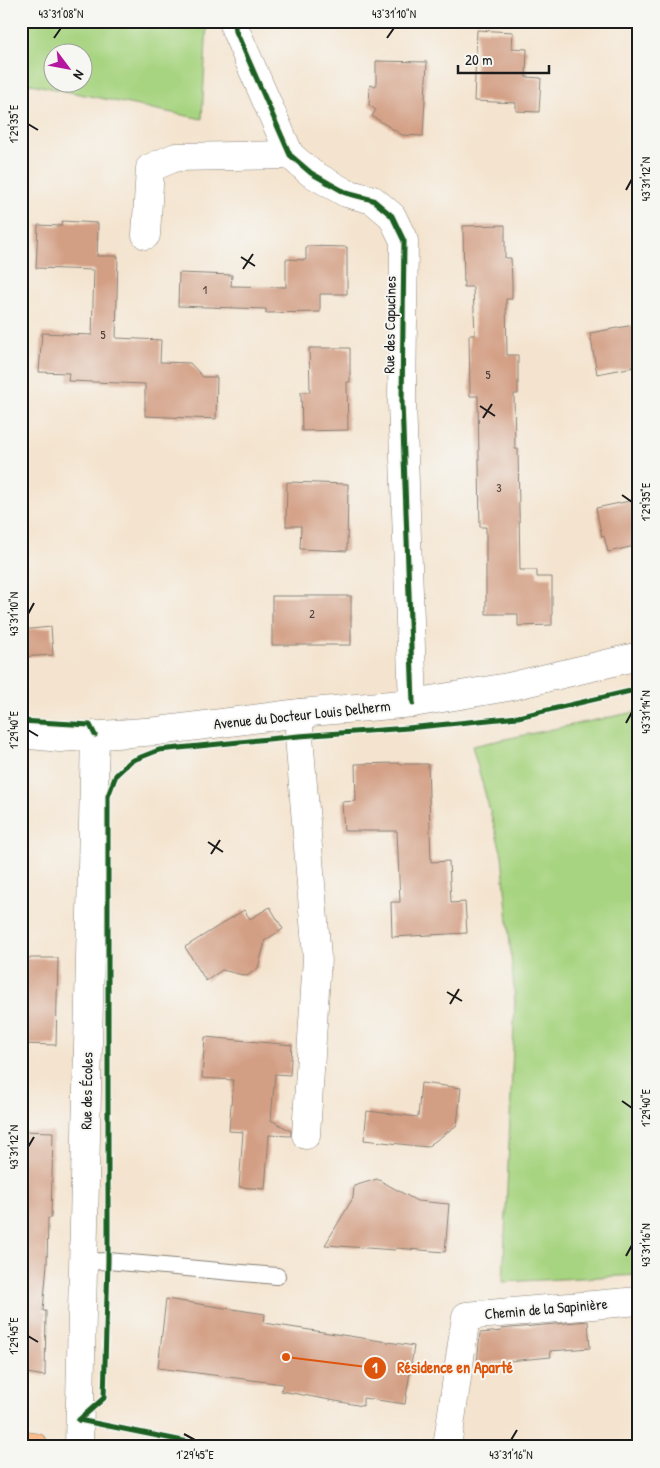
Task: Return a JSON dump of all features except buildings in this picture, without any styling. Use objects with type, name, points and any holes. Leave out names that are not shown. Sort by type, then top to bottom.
[{"type":"main road","points":[[21,1445],[35,1447]]},
{"type":"street","name":"Rue des Capucines","points":[[236,21],[236,29],[290,155],[311,173],[346,193],[373,200],[392,216],[404,241],[402,402],[413,703]]},
{"type":"street","points":[[146,235],[150,168],[176,157],[290,155]]},
{"type":"street","name":"Avenue du Docteur Louis Delherm","points":[[21,734],[60,738],[158,731],[300,713],[413,703],[508,686],[639,656]]},
{"type":"street","points":[[300,713],[299,736],[317,958],[306,1135]]},
{"type":"street","name":"Rue des Écoles","points":[[79,1447],[95,735]]},
{"type":"street","name":"Chemin de la Sapinière","points":[[447,1447],[466,1316],[639,1301]]},
{"type":"lane","points":[[83,1262],[108,1262],[277,1276]]},
{"type":"green space","points":[[21,21],[207,21],[202,119],[70,92],[92,92],[92,42],[42,42],[42,86],[21,82]]},
{"type":"green space","points":[[639,711],[639,1275],[503,1282],[515,1001],[502,855],[472,746]]},
{"type":"cycle path","points":[[236,21],[235,29],[290,155],[311,173],[346,193],[373,200],[392,216],[404,241],[402,402],[413,703]]},
{"type":"cycle path","points":[[79,1420],[104,1398],[108,1261],[108,796],[116,775],[131,761],[159,750],[518,717],[639,689]]},
{"type":"cycle path","points":[[21,721],[90,725],[95,735]]},
{"type":"cycle path","points":[[79,1420],[213,1447]]},
{"type":"place","name":"Résidence en Aparté","points":[[286,1357]]}]
